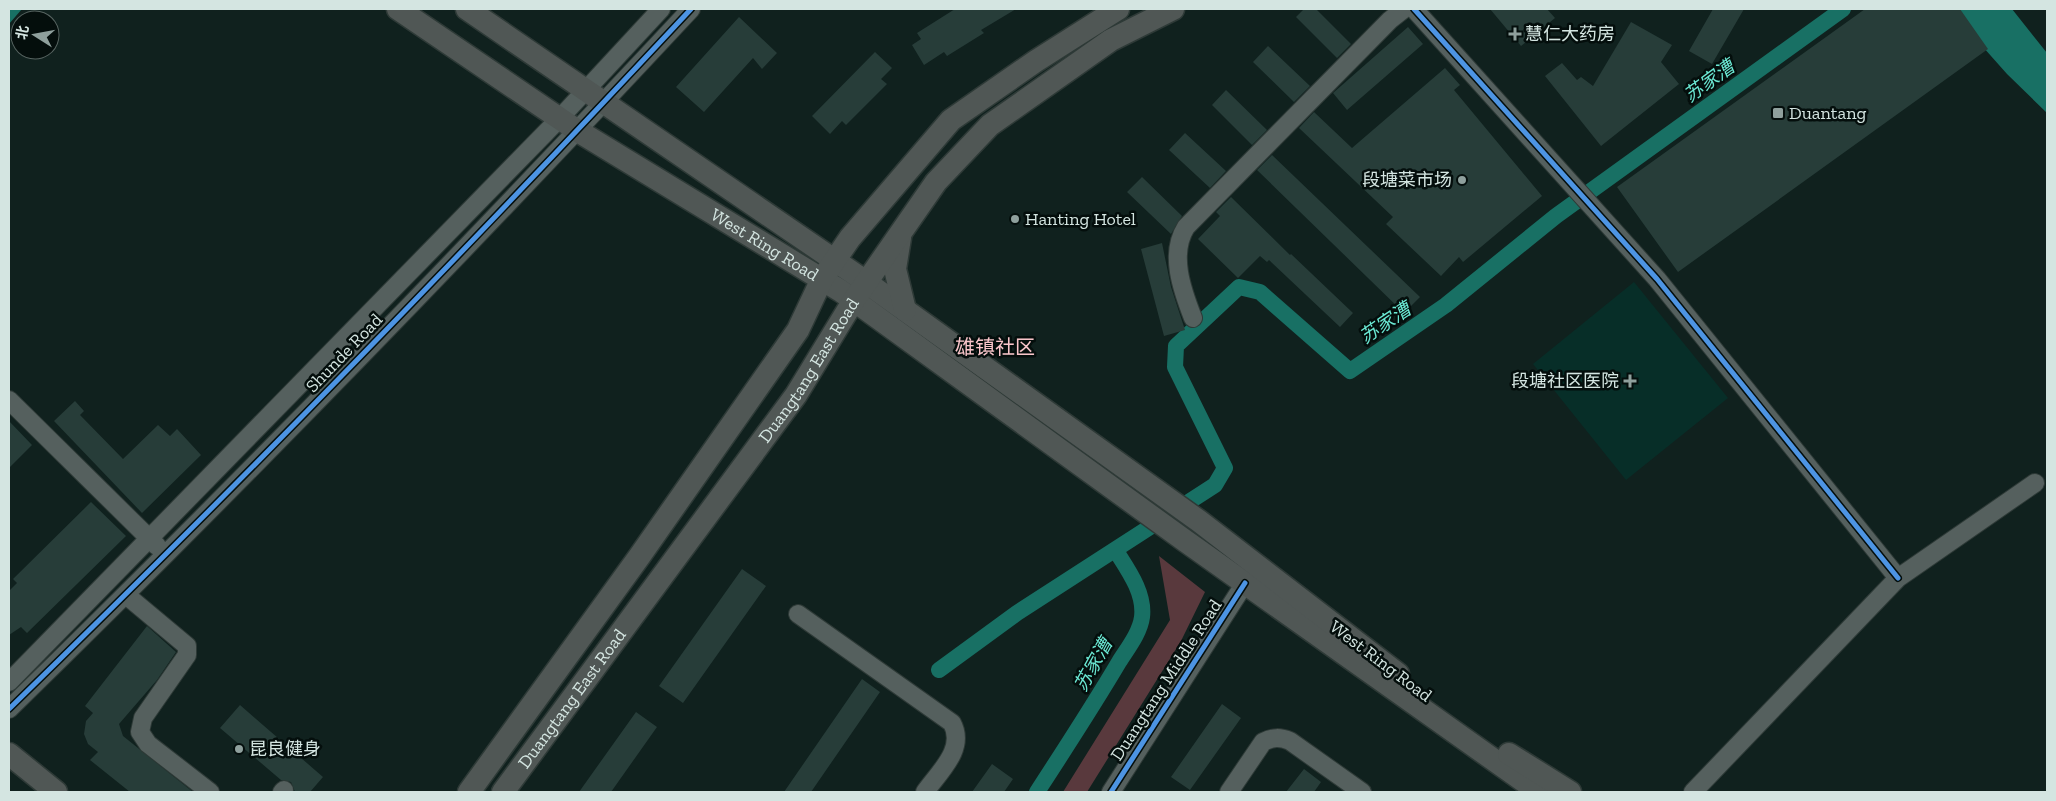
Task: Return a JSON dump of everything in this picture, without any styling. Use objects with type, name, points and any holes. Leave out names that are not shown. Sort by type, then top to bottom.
[{"type":"main road","name":"West Ring Road","points":[[398,9],[578,131],[822,280],[860,291],[905,310],[1199,522],[1471,729],[1570,792]]},
{"type":"main road","name":"West Ring Road","points":[[467,9],[835,260],[860,291],[1122,495],[1539,792]]},
{"type":"main road","name":"Duangtang East Road","points":[[469,792],[639,557],[798,330],[822,280],[850,238],[951,120],[1036,61],[1118,9]]},
{"type":"main road","name":"Duangtang East Road","points":[[503,792],[796,395],[860,291],[936,182],[990,125],[1111,40],[1172,9]]},
{"type":"main road","points":[[900,236],[895,269],[905,310]]},
{"type":"main road","points":[[9,754],[56,792]]},
{"type":"street","name":"Shunde Road","points":[[9,709],[166,555],[578,131],[595,96],[661,9]]},
{"type":"street","name":"Shunde Road","points":[[9,682],[560,118],[595,96],[691,9]]},
{"type":"street","points":[[1194,318],[1180,283],[1178,245],[1180,236],[1186,226],[1390,20],[1404,9]]},
{"type":"street","points":[[1414,9],[1657,279],[1898,578]]},
{"type":"street","points":[[9,400],[166,555]]},
{"type":"street","points":[[1693,792],[1898,578],[2035,483]]},
{"type":"street","name":"Duangtang Middle Road","points":[[1111,792],[1245,583]]},
{"type":"street","points":[[126,595],[187,646],[187,656],[143,718],[140,732],[148,744],[210,792]]},
{"type":"street","points":[[798,614],[952,723],[956,731],[957,742],[954,752],[925,792]]},
{"type":"street","points":[[1229,792],[1263,742],[1270,738],[1282,738],[1290,741],[1362,792]]},
{"type":"shaded area","points":[[9,9],[22,9],[10,10],[9,24]]},
{"type":"shaded area","points":[[1947,9],[2012,9],[2047,53],[2047,113],[2007,74]]},
{"type":"shaded area","name":"段塘社区医院","points":[[1634,282],[1728,398],[1626,480],[1533,364]]},
{"type":"shaded area","points":[[1159,556],[1205,592],[1181,641],[1087,792],[1063,792],[1170,620]]},
{"type":"building","points":[[955,9],[1016,9],[981,30],[984,33],[947,56],[944,52],[924,65],[912,45],[921,39],[917,33]]},
{"type":"building","points":[[1304,9],[1316,9],[1351,44],[1337,58],[1296,17]]},
{"type":"building","points":[[1490,9],[1547,9],[1555,18],[1521,46]]},
{"type":"building","points":[[1713,9],[1744,9],[1712,64],[1689,51]]},
{"type":"building","points":[[1865,9],[1960,9],[1988,49],[1678,272],[1617,187]]},
{"type":"building","points":[[739,17],[777,53],[762,69],[753,58],[704,112],[676,87]]},
{"type":"building","points":[[1631,22],[1672,45],[1661,62],[1679,84],[1601,146],[1545,76],[1562,63],[1577,80],[1581,77],[1593,86]]},
{"type":"building","points":[[1408,27],[1423,44],[1347,110],[1333,93]]},
{"type":"building","points":[[1268,46],[1310,86],[1294,102],[1253,62]]},
{"type":"building","points":[[875,52],[892,68],[881,79],[887,84],[846,125],[842,121],[830,134],[812,116]]},
{"type":"building","points":[[1445,68],[1460,85],[1454,90],[1542,196],[1463,262],[1459,257],[1441,276],[1386,224],[1393,217],[1299,128],[1314,112],[1352,148]]},
{"type":"building","points":[[1226,90],[1267,130],[1252,145],[1212,105]]},
{"type":"building","points":[[1185,133],[1226,171],[1210,188],[1169,150]]},
{"type":"building","points":[[1272,155],[1420,297],[1404,313],[1257,170]]},
{"type":"building","points":[[1142,177],[1182,216],[1171,234],[1127,192]]},
{"type":"building","points":[[1231,197],[1353,313],[1340,327],[1269,260],[1267,262],[1260,256],[1238,278],[1198,239],[1220,216],[1216,212]]},
{"type":"building","points":[[1162,243],[1171,287],[1185,330],[1164,336],[1141,249]]},
{"type":"building","points":[[75,401],[84,411],[80,415],[123,459],[158,425],[170,436],[177,429],[201,455],[142,513],[54,421]]},
{"type":"building","points":[[9,421],[32,445],[9,468]]},
{"type":"building","points":[[91,502],[126,536],[27,633],[21,627],[9,635],[9,591],[17,583],[13,579]]},
{"type":"building","points":[[742,569],[766,586],[683,703],[659,686]]},
{"type":"building","points":[[147,626],[176,652],[157,680],[119,724],[123,736],[193,792],[130,792],[90,760],[98,752],[88,744],[84,734],[86,721],[93,713],[85,706]]},
{"type":"building","points":[[862,679],[880,692],[811,792],[784,792]]},
{"type":"building","points":[[1222,704],[1241,718],[1190,790],[1171,777]]},
{"type":"building","points":[[240,705],[323,777],[310,792],[295,792],[291,782],[281,780],[220,728]]},
{"type":"building","points":[[636,712],[657,727],[611,792],[579,792]]},
{"type":"building","points":[[992,764],[1013,779],[1004,792],[972,792]]},
{"type":"building","points":[[1304,769],[1321,782],[1314,792],[1286,792]]},
{"type":"waterway","name":"苏家漕","points":[[939,670],[1017,613],[1215,485],[1225,468],[1175,367],[1176,346],[1239,287],[1260,292],[1350,371],[1446,305],[1556,216],[1843,9]]},
{"type":"waterway","name":"苏家漕","points":[[1037,792],[1133,641],[1141,623],[1141,599],[1130,574],[1116,551]]},
{"type":"cycle path","points":[[9,709],[269,451],[524,187],[691,9]]},
{"type":"cycle path","points":[[1414,9],[1657,279],[1898,578]]},
{"type":"cycle path","points":[[1111,792],[1245,583]]},
{"type":"place","name":"慧仁大药房","points":[[1515,34]]},
{"type":"place","name":"Duantang","points":[[1778,113]]},
{"type":"place","name":"段塘菜市场","points":[[1462,180]]},
{"type":"place","name":"Hanting Hotel","points":[[1015,219]]},
{"type":"place","name":"段塘社区医院","points":[[1630,381]]},
{"type":"place","name":"昆良健身","points":[[239,749]]},
{"type":"district","name":"雄镇社区","points":[[995,347]]}]
